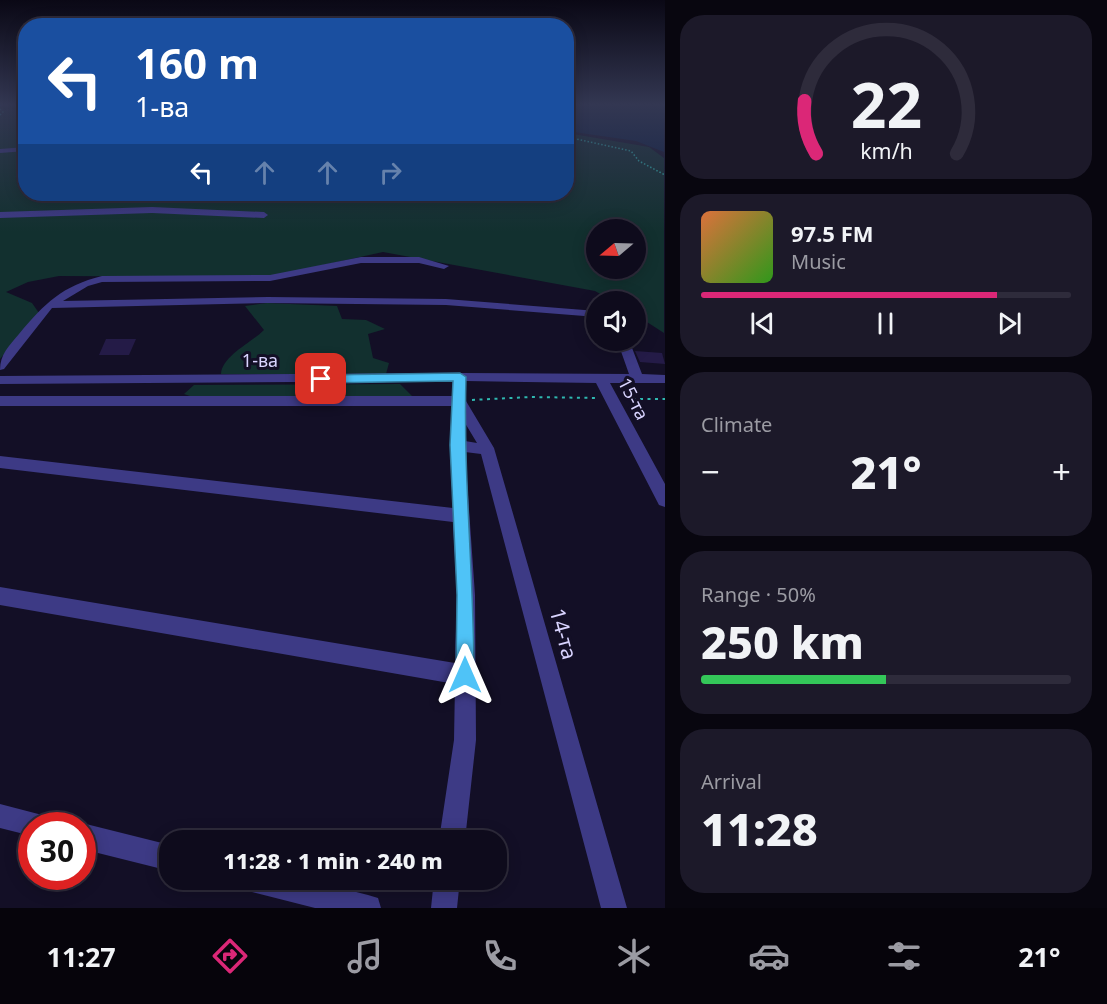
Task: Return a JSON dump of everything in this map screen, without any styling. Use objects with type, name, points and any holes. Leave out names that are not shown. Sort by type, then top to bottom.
[{"type":"street","points":[[0,151],[18,150]]},
{"type":"street","points":[[0,215],[152,210],[264,215]]},
{"type":"street","points":[[0,366],[49,305],[84,284],[102,279],[270,278],[361,260],[419,260],[444,266]]},
{"type":"street","points":[[49,305],[268,300],[446,302],[586,313]]},
{"type":"street","points":[[627,351],[637,379]]},
{"type":"street","points":[[453,830],[465,740],[466,595],[457,445],[460,377]]},
{"type":"street","name":"1-ва","points":[[0,380],[460,377],[664,379]]},
{"type":"street","name":"15-та","points":[[601,379],[664,500]]},
{"type":"street","points":[[0,401],[459,401]]},
{"type":"street","name":"14-та","points":[[459,401],[487,448],[614,908]]},
{"type":"street","points":[[457,445],[475,449],[487,448]]},
{"type":"street","points":[[0,462],[462,516]]},
{"type":"street","points":[[0,596],[465,675]]},
{"type":"street","points":[[0,816],[18,820]]},
{"type":"street","points":[[96,840],[159,855]]},
{"type":"street","points":[[296,890],[368,908]]},
{"type":"street","points":[[444,908],[446,890]]},
{"type":"path","points":[[617,146],[631,151],[639,161],[664,174]]},
{"type":"path","points":[[459,401],[530,397],[664,399]]},
{"type":"green space","points":[[0,146],[18,146],[18,201],[574,201],[574,146],[645,146],[664,158],[664,333],[646,321],[646,291],[595,291],[383,252],[268,277],[59,276],[28,282],[6,292],[32,303],[39,313],[0,359]]},
{"type":"green space","points":[[267,303],[337,306],[342,319],[366,320],[385,329],[368,334],[373,358],[389,363],[386,374],[221,374],[226,361],[264,330],[245,306]]},
{"type":"green space","points":[[400,384],[413,397],[193,397],[184,394],[194,385]]},
{"type":"water","points":[[650,146],[664,146],[664,152]]},
{"type":"building","points":[[106,339],[136,339],[129,355],[99,355]]},
{"type":"building","points":[[635,351],[662,353],[665,364],[640,362]]},
{"type":"route","points":[[321,379],[460,377],[457,445],[466,595],[465,675]]}]
